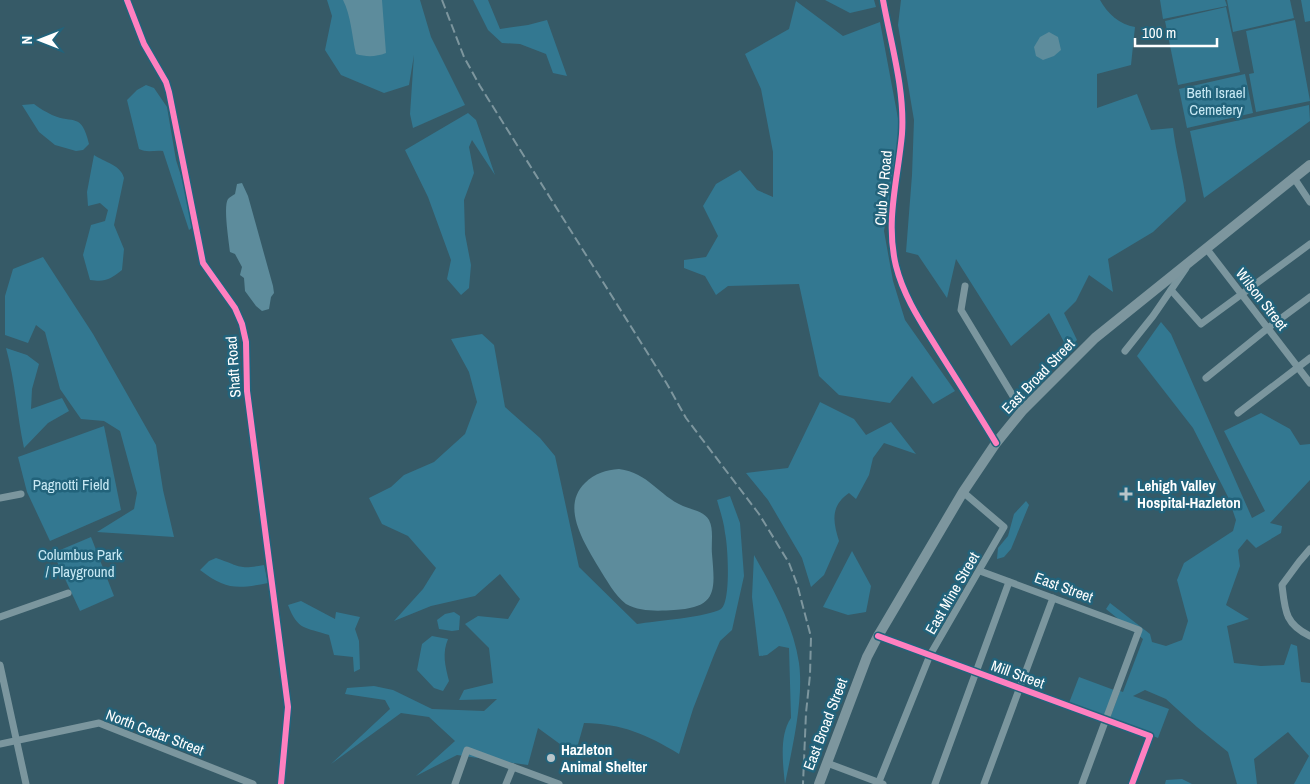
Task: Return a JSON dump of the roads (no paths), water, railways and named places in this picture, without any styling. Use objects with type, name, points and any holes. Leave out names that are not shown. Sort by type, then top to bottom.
[{"type":"highway","name":"East Broad Street","points":[[819,784],[867,657],[963,492],[996,443],[1022,412],[1095,338],[1310,165]]},
{"type":"street","name":"Shaft Road","points":[[127,0],[144,44],[166,82],[169,92],[203,263],[235,308],[242,324],[246,342],[247,391],[288,707],[281,784]]},
{"type":"street","name":"Club 40 Road","points":[[883,0],[901,103],[902,134],[891,218],[892,243],[896,267],[910,305],[996,443]]},
{"type":"street","points":[[1294,178],[1310,202]]},
{"type":"street","points":[[1171,290],[1201,324],[1310,244]]},
{"type":"street","name":"Wilson Street","points":[[1206,248],[1241,296],[1310,383]]},
{"type":"street","points":[[1125,351],[1153,316],[1193,258]]},
{"type":"street","points":[[965,286],[961,310],[1022,412]]},
{"type":"street","points":[[1206,378],[1310,297]]},
{"type":"street","points":[[1238,413],[1310,358]]},
{"type":"street","name":"East Mine Street","points":[[880,783],[930,655],[1004,527],[963,492]]},
{"type":"street","points":[[0,498],[21,494]]},
{"type":"street","points":[[1310,549],[1282,585],[1285,613],[1296,630],[1310,636]]},
{"type":"street","name":"East Street","points":[[980,571],[1139,630],[1106,720]]},
{"type":"street","points":[[935,784],[1009,582]]},
{"type":"street","points":[[0,617],[68,593]]},
{"type":"street","points":[[984,784],[1053,598]]},
{"type":"street","name":"Mill Street","points":[[878,636],[1150,736],[1132,784]]},
{"type":"street","points":[[0,665],[26,784]]},
{"type":"street","points":[[1082,784],[1106,720]]},
{"type":"street","name":"North Cedar Street","points":[[0,744],[98,723],[253,784]]},
{"type":"street","points":[[455,784],[467,750],[559,784]]},
{"type":"street","points":[[827,763],[880,783]]},
{"type":"street","points":[[506,784],[513,767]]},
{"type":"railway","points":[[442,0],[464,57],[480,86],[667,384],[686,418],[759,514],[789,563],[797,584],[811,637],[803,784]]},
{"type":"place","name":"Lehigh Valley Hospital-Hazleton","points":[[1126,494]]},
{"type":"place","name":"Hazleton Animal Shelter","points":[[551,758]]},
{"type":"park label","name":"Beth Israel Cemetery","points":[[1216,100]]},
{"type":"park label","name":"Pagnotti Field","points":[[71,484]]},
{"type":"park label","name":"Columbus Park / Playground","points":[[80,562]]}]
